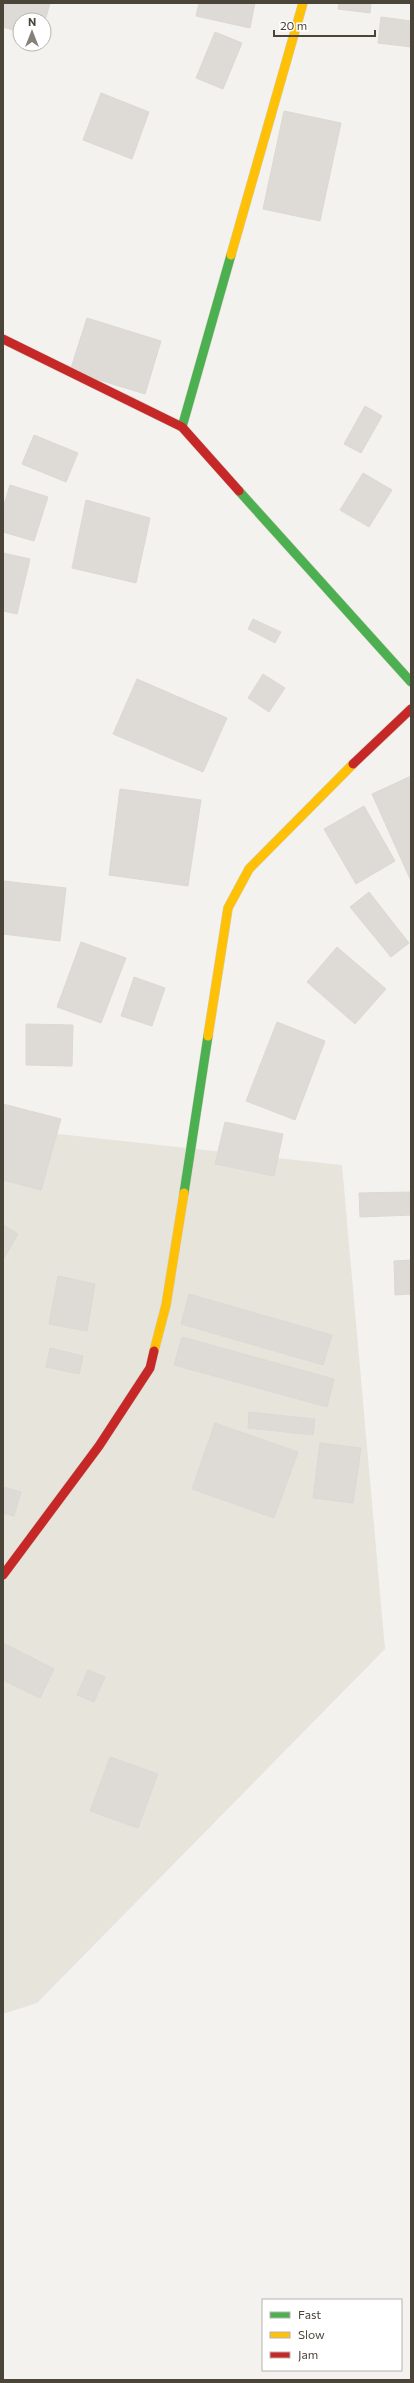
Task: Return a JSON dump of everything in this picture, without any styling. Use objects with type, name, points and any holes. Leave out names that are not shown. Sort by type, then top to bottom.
[{"type":"street","points":[[182,427],[303,3]]},
{"type":"street","points":[[3,339],[182,427],[411,682]]},
{"type":"street","points":[[3,1575],[99,1446],[150,1368],[166,1305],[228,908],[248,869],[322,793],[411,709]]},
{"type":"shaded area","points":[[3,1128],[342,1165],[385,1649],[37,2003],[3,2014]]},
{"type":"building","points":[[3,3],[50,3],[48,12],[12,12],[12,30],[3,27]]},
{"type":"building","points":[[199,3],[255,3],[250,28],[196,16]]},
{"type":"building","points":[[339,3],[371,3],[370,13],[338,9]]},
{"type":"building","points":[[381,17],[411,21],[411,47],[378,43]]},
{"type":"building","points":[[215,32],[242,43],[223,89],[196,78]]},
{"type":"building","points":[[101,93],[149,112],[132,159],[83,140]]},
{"type":"building","points":[[284,111],[341,123],[320,221],[263,209]]},
{"type":"building","points":[[87,318],[161,341],[145,394],[70,371]]},
{"type":"building","points":[[365,406],[382,416],[361,453],[344,444]]},
{"type":"building","points":[[34,435],[78,453],[66,482],[22,464]]},
{"type":"building","points":[[363,473],[392,490],[369,527],[340,510]]},
{"type":"building","points":[[10,485],[48,497],[34,541],[3,532],[3,508]]},
{"type":"building","points":[[86,500],[150,518],[136,583],[72,568]]},
{"type":"building","points":[[3,553],[30,559],[17,614],[3,611]]},
{"type":"building","points":[[253,619],[281,632],[275,643],[248,629]]},
{"type":"building","points":[[263,674],[285,688],[269,712],[248,698]]},
{"type":"building","points":[[137,679],[227,718],[203,772],[113,734]]},
{"type":"building","points":[[411,776],[411,881],[372,794]]},
{"type":"building","points":[[120,789],[201,800],[188,886],[109,875]]},
{"type":"building","points":[[364,806],[395,861],[356,884],[324,829]]},
{"type":"building","points":[[3,881],[66,888],[60,941],[3,934]]},
{"type":"building","points":[[369,892],[409,943],[391,957],[350,907]]},
{"type":"building","points":[[81,942],[126,958],[101,1023],[57,1007]]},
{"type":"building","points":[[337,947],[386,989],[355,1024],[307,982]]},
{"type":"building","points":[[134,977],[165,988],[152,1026],[121,1016]]},
{"type":"building","points":[[277,1022],[325,1041],[295,1120],[246,1101]]},
{"type":"building","points":[[26,1024],[73,1025],[72,1066],[26,1065]]},
{"type":"building","points":[[3,1104],[61,1119],[41,1190],[3,1180]]},
{"type":"building","points":[[225,1122],[283,1134],[274,1176],[215,1164]]},
{"type":"building","points":[[411,1192],[411,1215],[360,1217],[359,1193]]},
{"type":"building","points":[[3,1225],[18,1234],[3,1260]]},
{"type":"building","points":[[411,1260],[411,1294],[395,1295],[394,1261]]},
{"type":"building","points":[[58,1276],[95,1284],[87,1331],[49,1324]]},
{"type":"building","points":[[189,1294],[332,1335],[323,1365],[181,1324]]},
{"type":"building","points":[[182,1337],[334,1379],[327,1407],[174,1365]]},
{"type":"building","points":[[50,1348],[83,1356],[79,1374],[46,1367]]},
{"type":"building","points":[[249,1412],[315,1419],[313,1435],[248,1428]]},
{"type":"building","points":[[215,1423],[298,1452],[274,1518],[192,1489]]},
{"type":"building","points":[[320,1443],[361,1448],[353,1503],[313,1498]]},
{"type":"building","points":[[3,1487],[21,1492],[14,1516],[3,1513]]},
{"type":"building","points":[[3,1643],[54,1669],[40,1698],[3,1680]]},
{"type":"building","points":[[88,1670],[105,1677],[94,1702],[77,1695]]},
{"type":"building","points":[[110,1757],[158,1774],[138,1828],[90,1811]]},
{"type":"traffic: fast","points":[[182,427],[231,255]]},
{"type":"traffic: fast","points":[[239,491],[411,682]]},
{"type":"traffic: fast","points":[[184,1193],[208,1036]]},
{"type":"traffic: slow","points":[[231,255],[303,3]]},
{"type":"traffic: slow","points":[[208,1036],[228,908],[249,869],[353,764]]},
{"type":"traffic: slow","points":[[154,1351],[166,1305],[184,1193]]},
{"type":"traffic: jam","points":[[3,339],[182,427],[239,491]]},
{"type":"traffic: jam","points":[[353,764],[411,709]]},
{"type":"traffic: jam","points":[[3,1575],[99,1446],[150,1368],[154,1351]]}]
